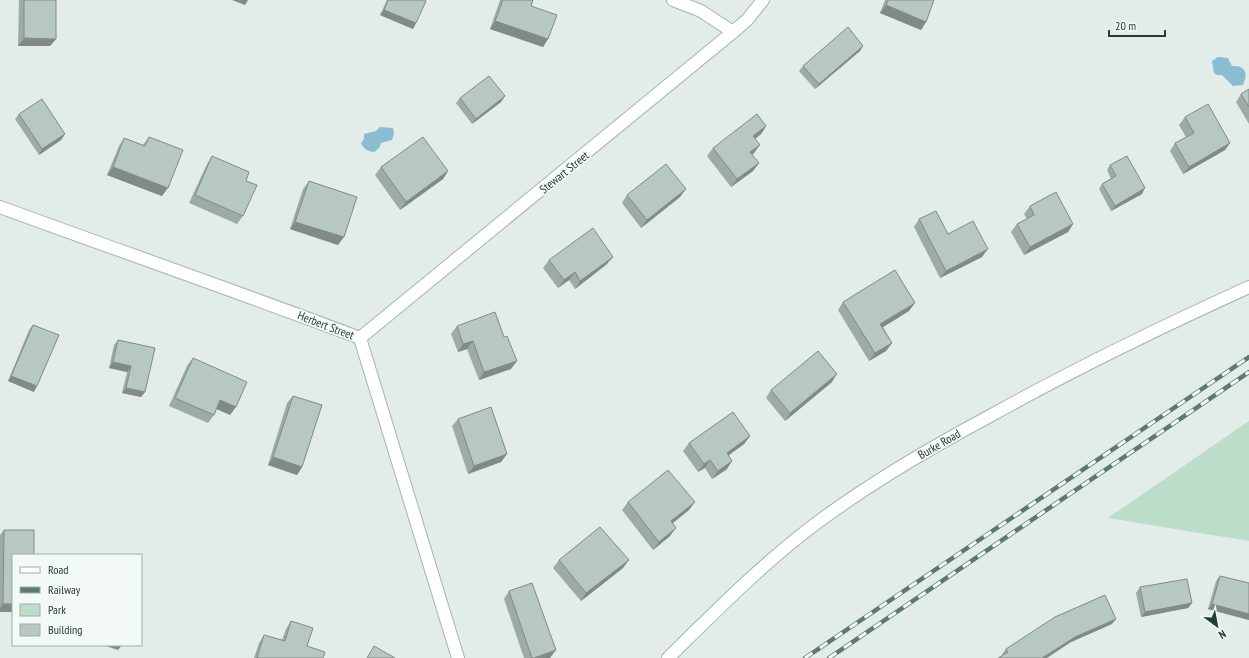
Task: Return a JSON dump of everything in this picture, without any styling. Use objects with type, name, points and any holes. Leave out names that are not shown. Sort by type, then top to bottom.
[{"type":"street","points":[[673,0],[701,11],[733,32]]},
{"type":"street","name":"Stewart Street","points":[[360,338],[733,32],[747,20],[763,0]]},
{"type":"street","name":"Herbert Street","points":[[0,207],[360,338],[458,658]]},
{"type":"street","name":"Burke Road","points":[[668,658],[712,614],[763,567],[817,523],[868,487],[930,448],[1046,384],[1174,321],[1249,287]]},
{"type":"green space","points":[[1249,421],[1249,541],[1108,518]]},
{"type":"water","points":[[1218,57],[1228,58],[1232,66],[1240,67],[1244,70],[1246,76],[1243,85],[1233,86],[1222,75],[1217,75],[1214,73],[1212,61]]},
{"type":"water","points":[[380,127],[393,128],[394,133],[392,140],[381,143],[379,148],[374,152],[363,147],[361,143],[364,139],[364,134],[376,131]]},
{"type":"building","points":[[24,0],[56,0],[56,39],[24,38]]},
{"type":"building","points":[[388,0],[426,1],[416,23],[384,10]]},
{"type":"building","points":[[503,0],[533,0],[531,6],[557,15],[548,39],[495,21]]},
{"type":"building","points":[[888,0],[934,0],[926,22],[886,5]]},
{"type":"building","points":[[848,27],[863,46],[819,84],[803,66]]},
{"type":"building","points":[[489,76],[505,96],[476,119],[460,98]]},
{"type":"building","points":[[1249,89],[1249,107],[1241,94]]},
{"type":"building","points":[[42,99],[65,134],[42,149],[19,114]]},
{"type":"building","points":[[1208,104],[1230,143],[1189,167],[1175,143],[1194,133],[1185,117]]},
{"type":"building","points":[[757,114],[766,126],[753,136],[760,145],[750,152],[759,163],[737,179],[713,148]]},
{"type":"building","points":[[149,137],[183,150],[168,188],[113,167],[124,138],[145,146]]},
{"type":"building","points":[[423,137],[448,171],[406,202],[381,167]]},
{"type":"building","points":[[212,156],[249,172],[246,181],[257,185],[243,216],[195,195]]},
{"type":"building","points":[[1127,156],[1145,188],[1115,206],[1102,184],[1116,176],[1110,165]]},
{"type":"building","points":[[666,164],[686,189],[647,220],[627,195]]},
{"type":"building","points":[[309,181],[357,197],[344,237],[295,222]]},
{"type":"building","points":[[1056,192],[1073,224],[1030,247],[1017,224],[1034,215],[1030,206]]},
{"type":"building","points":[[936,211],[948,234],[973,221],[988,249],[946,271],[919,219]]},
{"type":"building","points":[[593,228],[613,257],[580,281],[575,272],[564,280],[549,260]]},
{"type":"building","points":[[895,270],[915,303],[880,324],[892,343],[875,353],[843,302]]},
{"type":"building","points":[[495,312],[504,337],[507,336],[517,361],[484,372],[473,341],[463,344],[457,326]]},
{"type":"building","points":[[33,325],[59,335],[37,386],[11,376]]},
{"type":"building","points":[[118,340],[155,348],[145,392],[126,388],[131,366],[113,362]]},
{"type":"building","points":[[818,351],[837,374],[790,413],[771,390]]},
{"type":"building","points":[[193,358],[247,382],[236,407],[220,400],[214,415],[175,398]]},
{"type":"building","points":[[293,396],[322,405],[302,467],[273,457]]},
{"type":"building","points":[[491,407],[507,454],[474,466],[458,419]]},
{"type":"building","points":[[733,412],[750,436],[727,453],[732,461],[718,471],[710,460],[704,464],[689,443]]},
{"type":"building","points":[[668,470],[695,502],[671,521],[676,528],[659,542],[628,502]]},
{"type":"building","points":[[600,527],[629,560],[586,593],[559,560]]},
{"type":"building","points":[[4,530],[34,530],[34,554],[12,554],[12,604],[3,604]]},
{"type":"building","points":[[1220,576],[1249,583],[1249,614],[1212,604]]},
{"type":"building","points":[[1187,579],[1192,603],[1145,612],[1140,587]]},
{"type":"building","points":[[532,583],[556,650],[534,658],[532,658],[509,591]]},
{"type":"building","points":[[1105,595],[1116,619],[1075,637],[1042,658],[998,658],[1008,652],[1006,649],[1055,617]]},
{"type":"building","points":[[291,621],[313,628],[307,646],[325,652],[323,658],[257,658],[264,635],[285,641]]},
{"type":"building","points":[[374,646],[395,658],[367,658]]},
{"type":"railway","points":[[805,658],[1249,357]]},
{"type":"railway","points":[[829,658],[1249,372]]}]
